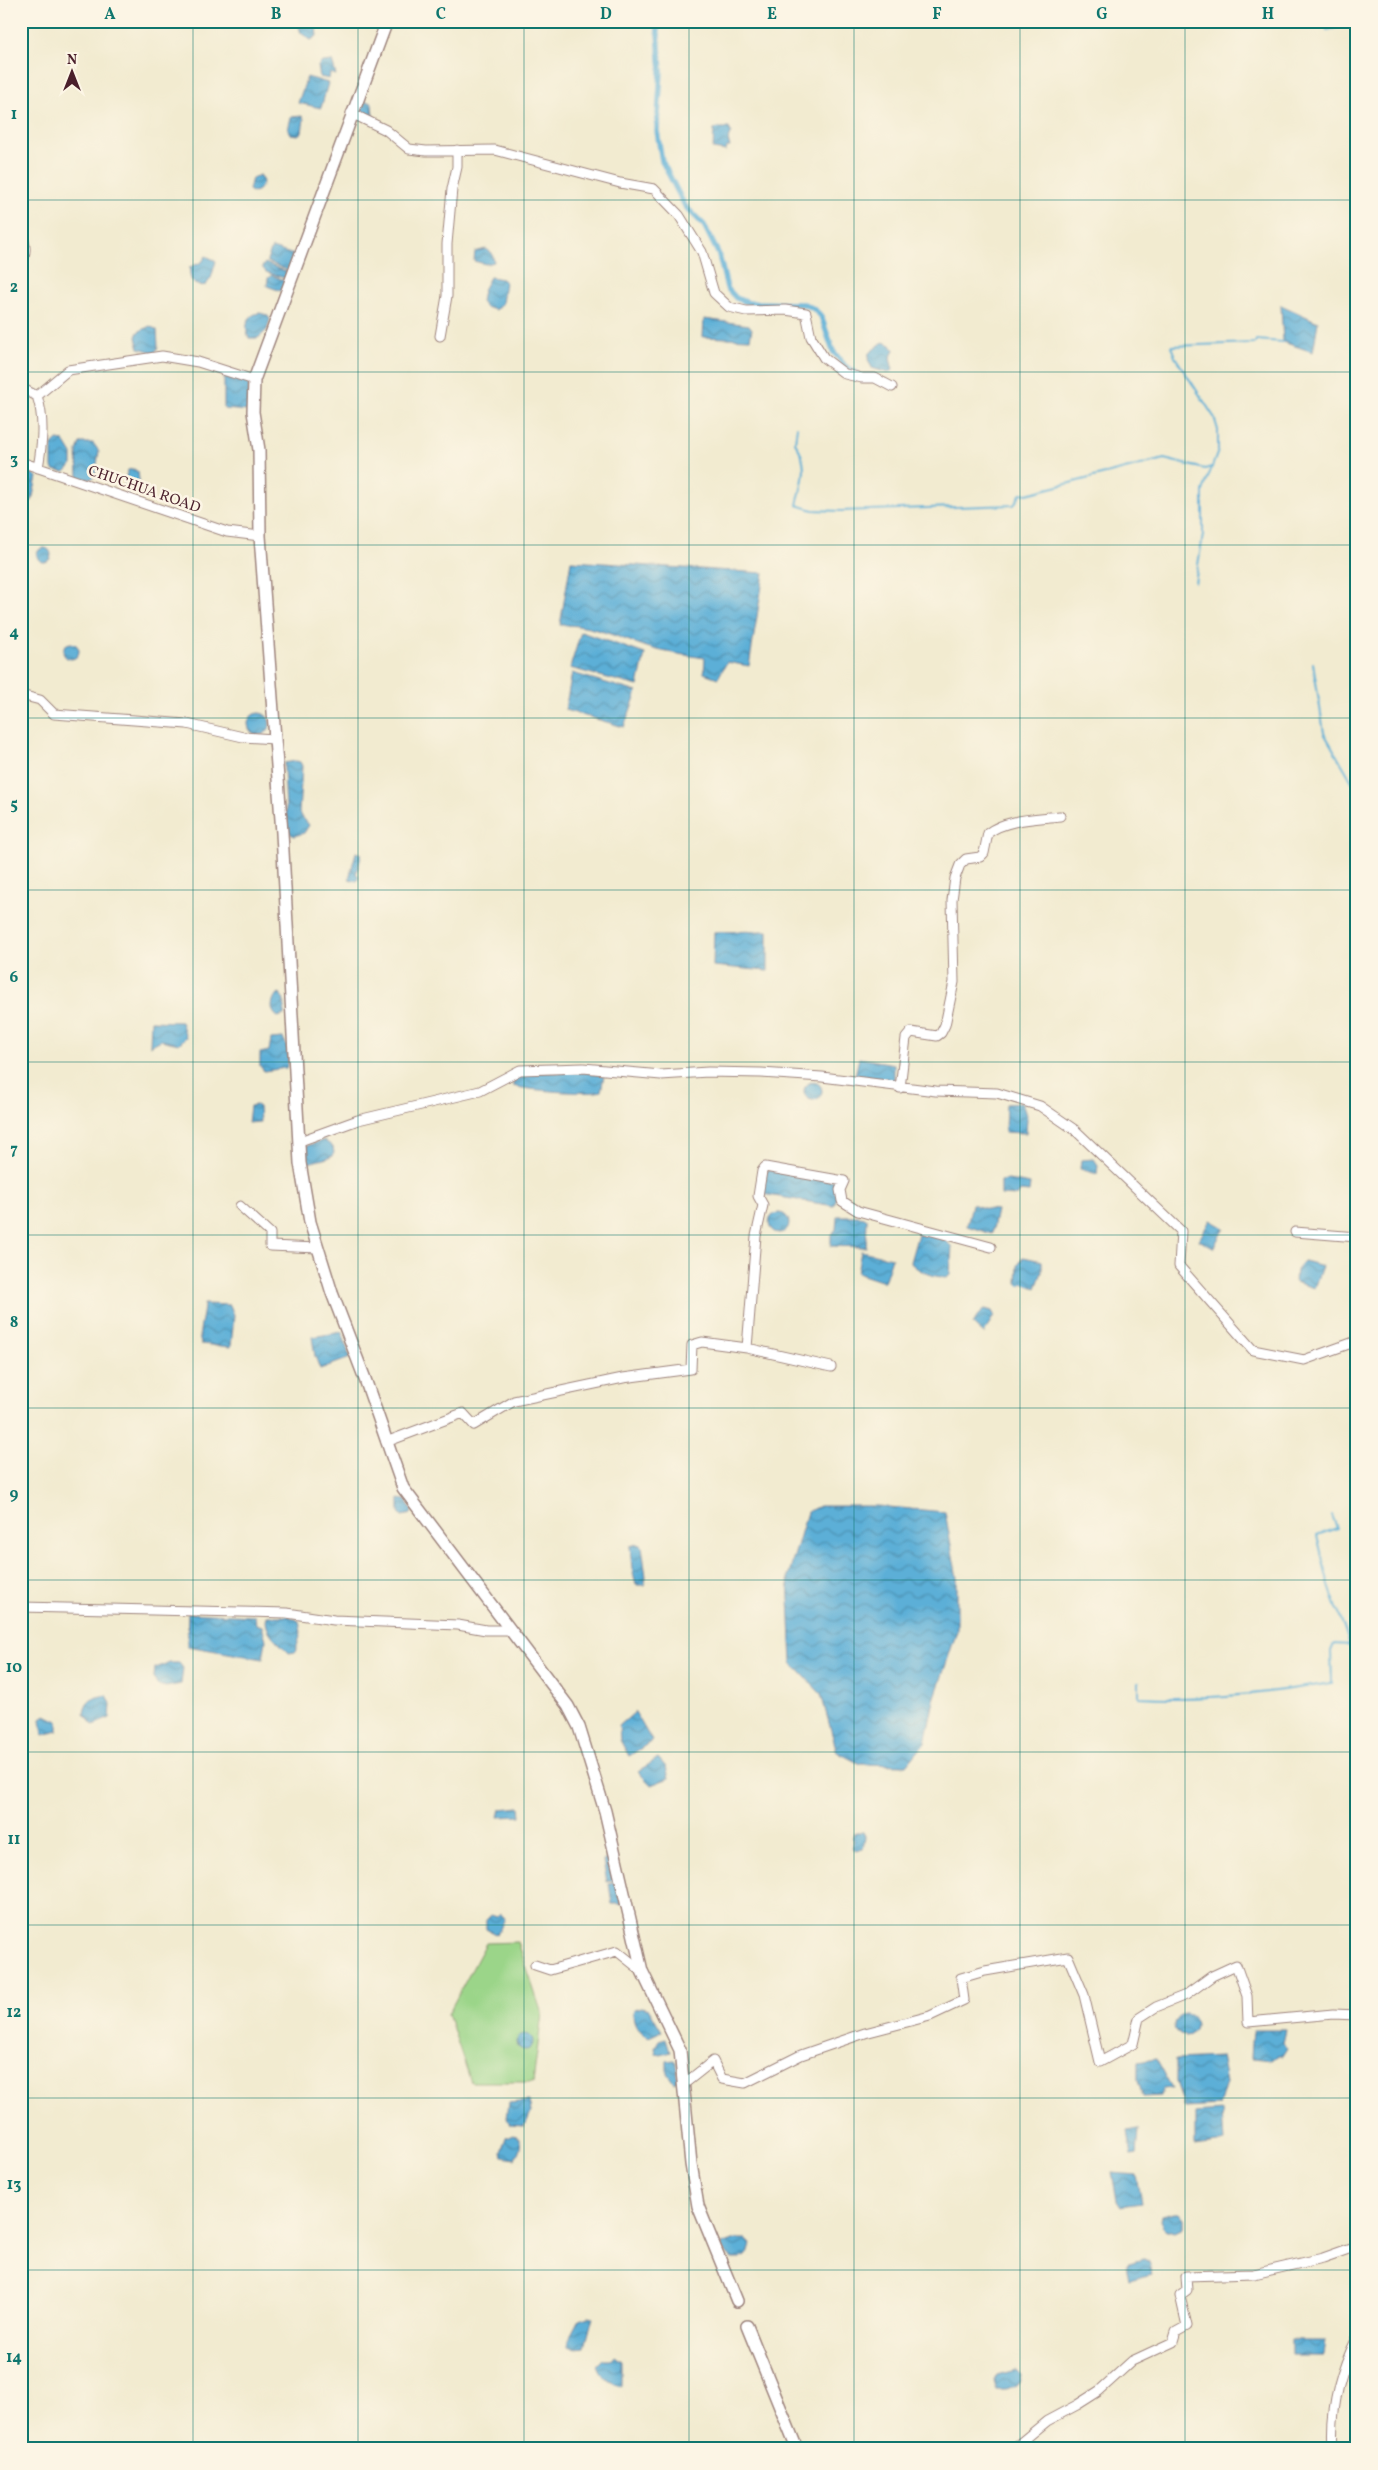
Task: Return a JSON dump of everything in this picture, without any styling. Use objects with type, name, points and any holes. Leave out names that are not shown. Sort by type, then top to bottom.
[{"type":"main road","points":[[387,21],[351,113],[254,380],[252,412],[259,450],[260,536],[281,812],[300,1163],[310,1222],[318,1248],[403,1488],[568,1706],[579,1726],[605,1811],[642,1971],[680,2050],[691,2164],[698,2206],[737,2301]]},
{"type":"main road","points":[[747,2326],[796,2449]]},
{"type":"street","points":[[351,113],[386,130],[409,149],[426,151],[495,150],[620,183],[654,189],[679,215],[702,252],[714,293],[729,307],[746,312],[785,310],[806,313],[811,337],[824,358],[845,374],[862,378],[875,378],[892,387]]},
{"type":"street","points":[[440,336],[447,296],[447,244],[452,189],[457,167],[457,150]]},
{"type":"street","points":[[21,234],[25,245],[25,258],[21,263]]},
{"type":"street","points":[[37,396],[68,370],[162,356],[198,362],[254,380]]},
{"type":"street","points":[[21,388],[37,396],[40,405],[43,440],[38,468]]},
{"type":"street","name":"CHUCHUA ROAD","points":[[21,462],[227,532],[260,536]]},
{"type":"street","points":[[21,695],[40,700],[54,714],[187,724],[243,737],[274,739]]},
{"type":"street","points":[[900,1088],[906,1038],[911,1032],[937,1036],[945,1025],[954,982],[952,900],[954,878],[960,865],[966,859],[980,857],[984,853],[988,833],[994,829],[1028,820],[1060,816]]},
{"type":"street","points":[[300,1141],[358,1120],[480,1091],[520,1070],[582,1068],[661,1075],[708,1072],[762,1073],[822,1077],[936,1092],[997,1093],[1040,1106],[1075,1130],[1181,1231],[1179,1266],[1252,1350],[1304,1360],[1357,1340]]},
{"type":"street","points":[[747,1348],[756,1236],[763,1205],[758,1196],[762,1171],[765,1167],[844,1180],[840,1190],[842,1200],[858,1211],[991,1247]]},
{"type":"street","points":[[240,1206],[270,1232],[270,1246],[318,1248]]},
{"type":"street","points":[[1295,1232],[1357,1237]]},
{"type":"street","points":[[386,1442],[463,1413],[474,1425],[514,1401],[623,1378],[691,1369],[692,1345],[702,1342],[747,1348],[832,1367]]},
{"type":"street","points":[[21,1607],[287,1613],[334,1620],[458,1625],[486,1630],[510,1630]]},
{"type":"street","points":[[535,1965],[550,1974],[617,1951],[642,1971]]},
{"type":"street","points":[[684,2084],[713,2060],[722,2079],[745,2083],[801,2055],[865,2033],[930,2016],[951,2007],[964,2000],[961,1978],[985,1971],[1068,1957],[1084,1995],[1100,2062],[1133,2044],[1140,2018],[1156,2007],[1186,1996],[1212,1976],[1236,1965],[1247,1996],[1248,2022],[1334,2014],[1357,2015]]},
{"type":"street","points":[[1013,2449],[1047,2420],[1077,2405],[1099,2391],[1132,2362],[1173,2342],[1176,2332],[1187,2326],[1180,2294],[1187,2290],[1186,2276],[1254,2274],[1323,2258],[1357,2246]]},
{"type":"street","points":[[1333,2449],[1336,2393],[1340,2376],[1357,2338]]},
{"type":"green space","points":[[518,1942],[542,2014],[533,2082],[471,2082],[448,2014],[486,1943]]},
{"type":"water","points":[[305,22],[316,27],[317,36],[311,40],[301,33],[299,27]]},
{"type":"water","points":[[332,61],[336,75],[330,73],[329,79],[320,77],[318,66],[322,62]]},
{"type":"water","points":[[307,77],[328,83],[321,108],[298,103]]},
{"type":"water","points":[[362,100],[372,103],[373,116],[369,119],[358,114]]},
{"type":"water","points":[[302,116],[304,119],[302,132],[298,135],[290,134],[288,130],[291,117]]},
{"type":"water","points":[[729,128],[731,132],[728,139],[730,147],[727,147],[726,151],[713,149],[714,130]]},
{"type":"water","points":[[260,175],[263,182],[258,190],[252,192],[249,190],[252,178]]},
{"type":"water","points":[[272,248],[294,255],[296,259],[289,271],[268,262],[267,260]]},
{"type":"water","points":[[486,249],[492,253],[494,262],[486,264],[474,261],[475,252]]},
{"type":"water","points":[[206,256],[216,261],[211,278],[206,285],[201,286],[192,282],[190,267],[202,262]]},
{"type":"water","points":[[265,263],[287,272],[289,274],[287,279],[266,272],[262,267]]},
{"type":"water","points":[[272,275],[286,282],[281,291],[267,286],[268,278]]},
{"type":"water","points":[[490,277],[502,279],[505,282],[502,303],[496,310],[485,307],[481,302],[483,290]]},
{"type":"water","points":[[1281,305],[1318,322],[1313,352],[1283,342]]},
{"type":"water","points":[[260,313],[267,315],[270,319],[267,330],[258,338],[249,338],[247,326],[249,318]]},
{"type":"water","points":[[704,319],[749,325],[752,329],[750,339],[703,337]]},
{"type":"water","points":[[150,326],[157,330],[158,347],[155,353],[139,348],[136,337],[138,332]]},
{"type":"water","points":[[883,342],[891,345],[894,350],[890,359],[893,370],[888,373],[872,368],[868,359],[869,353]]},
{"type":"water","points":[[228,374],[237,375],[249,383],[248,411],[224,409],[224,379]]},
{"type":"water","points":[[57,440],[64,441],[72,454],[72,465],[65,472],[53,470],[52,467],[52,445]]},
{"type":"water","points":[[80,443],[93,443],[99,451],[95,476],[91,479],[84,479],[78,476],[77,451]]},
{"type":"water","points":[[21,469],[37,477],[32,501],[21,500]]},
{"type":"water","points":[[134,469],[138,472],[140,488],[138,492],[128,494],[126,491],[125,482],[128,470]]},
{"type":"water","points":[[41,548],[47,548],[51,555],[47,562],[41,562],[37,558],[37,552]]},
{"type":"water","points":[[571,561],[764,573],[749,666],[727,662],[718,678],[704,673],[705,658],[654,649],[594,629],[560,625]]},
{"type":"water","points":[[581,632],[645,654],[638,686],[570,668]]},
{"type":"water","points":[[71,643],[79,651],[71,659],[63,651]]},
{"type":"water","points":[[572,673],[637,692],[624,727],[565,710]]},
{"type":"water","points":[[259,713],[267,716],[270,724],[267,732],[259,735],[251,732],[248,724],[251,716]]},
{"type":"water","points":[[300,762],[302,766],[299,813],[309,825],[304,833],[294,836],[289,833],[287,828],[284,763]]},
{"type":"water","points":[[356,852],[362,854],[356,874],[359,876],[357,881],[349,879]]},
{"type":"water","points":[[768,931],[768,971],[713,966],[714,932]]},
{"type":"water","points":[[280,993],[284,1001],[284,1015],[278,1017],[275,1015],[272,1004],[276,995]]},
{"type":"water","points":[[151,1021],[181,1022],[186,1037],[179,1044],[161,1040],[150,1046]]},
{"type":"water","points":[[283,1038],[288,1053],[286,1068],[264,1071],[260,1066],[260,1053],[269,1051],[271,1039]]},
{"type":"water","points":[[859,1058],[894,1064],[894,1081],[855,1076]]},
{"type":"water","points":[[585,1072],[604,1076],[601,1091],[558,1092],[513,1086],[513,1082],[521,1073]]},
{"type":"water","points":[[813,1082],[819,1085],[822,1091],[819,1097],[813,1100],[807,1097],[804,1091],[807,1085]]},
{"type":"water","points":[[1022,1103],[1027,1118],[1026,1133],[1005,1132],[1006,1104]]},
{"type":"water","points":[[256,1105],[259,1107],[260,1122],[248,1123],[250,1106]]},
{"type":"water","points":[[324,1140],[333,1147],[334,1153],[331,1157],[308,1163],[305,1158],[306,1146]]},
{"type":"water","points":[[1094,1159],[1098,1165],[1097,1174],[1080,1169],[1081,1160]]},
{"type":"water","points":[[767,1170],[841,1182],[834,1206],[762,1194]]},
{"type":"water","points":[[1008,1180],[1030,1184],[1029,1192],[1020,1191],[1017,1196],[1001,1195],[1001,1181]]},
{"type":"water","points":[[972,1204],[986,1209],[997,1210],[992,1234],[967,1226]]},
{"type":"water","points":[[779,1213],[786,1216],[789,1223],[786,1230],[779,1233],[772,1230],[769,1223],[772,1216]]},
{"type":"water","points":[[837,1216],[858,1216],[867,1219],[866,1247],[831,1246],[831,1234],[836,1230]]},
{"type":"water","points":[[1210,1220],[1224,1228],[1213,1248],[1199,1240]]},
{"type":"water","points":[[918,1234],[943,1238],[952,1247],[950,1274],[947,1277],[927,1273],[910,1262]]},
{"type":"water","points":[[861,1251],[892,1258],[884,1282],[857,1273]]},
{"type":"water","points":[[1023,1257],[1042,1261],[1042,1272],[1036,1288],[1023,1283],[1020,1286],[1017,1283],[1018,1266]]},
{"type":"water","points":[[1304,1261],[1322,1266],[1314,1288],[1295,1282],[1296,1270]]},
{"type":"water","points":[[204,1304],[230,1305],[234,1315],[231,1347],[201,1344],[200,1335]]},
{"type":"water","points":[[985,1309],[992,1311],[994,1315],[984,1334],[973,1324],[979,1314]]},
{"type":"water","points":[[342,1332],[350,1358],[320,1369],[315,1356],[312,1337]]},
{"type":"water","points":[[399,1499],[406,1500],[412,1510],[411,1514],[402,1516],[399,1512]]},
{"type":"water","points":[[819,1506],[878,1506],[945,1512],[957,1578],[957,1631],[934,1700],[925,1743],[907,1765],[860,1764],[837,1752],[821,1694],[792,1663],[788,1577],[807,1512]]},
{"type":"water","points":[[637,1544],[642,1546],[646,1577],[644,1585],[636,1585],[632,1569],[630,1546]]},
{"type":"water","points":[[188,1613],[255,1616],[256,1624],[262,1626],[266,1640],[263,1659],[187,1646]]},
{"type":"water","points":[[267,1616],[290,1616],[299,1621],[301,1633],[295,1652],[289,1653],[269,1632],[266,1621]]},
{"type":"water","points":[[170,1663],[179,1663],[183,1668],[181,1684],[166,1687],[157,1685],[154,1677],[155,1668]]},
{"type":"water","points":[[107,1695],[111,1704],[110,1718],[93,1725],[84,1714],[85,1709],[89,1702],[95,1698]]},
{"type":"water","points":[[635,1712],[652,1741],[629,1756],[620,1740],[619,1726]]},
{"type":"water","points":[[46,1715],[58,1721],[58,1731],[43,1735],[41,1719]]},
{"type":"water","points":[[658,1758],[666,1767],[669,1778],[651,1785],[638,1772]]},
{"type":"water","points":[[520,1807],[521,1816],[499,1817],[501,1809]]},
{"type":"water","points":[[863,1833],[865,1837],[863,1849],[854,1850],[852,1847],[853,1835]]},
{"type":"water","points":[[614,1855],[617,1880],[607,1882],[603,1861]]},
{"type":"water","points":[[616,1883],[622,1892],[622,1904],[612,1904],[609,1884]]},
{"type":"water","points":[[500,1914],[505,1918],[497,1935],[486,1929],[486,1920],[491,1915],[497,1917]]},
{"type":"water","points":[[642,2007],[649,2009],[662,2031],[649,2037],[639,2029],[633,2014],[634,2009]]},
{"type":"water","points":[[1185,2014],[1195,2021],[1196,2025],[1189,2035],[1185,2036],[1175,2029],[1174,2025],[1181,2015]]},
{"type":"water","points":[[1253,2030],[1286,2030],[1283,2043],[1288,2048],[1283,2056],[1277,2056],[1272,2060],[1251,2058]]},
{"type":"water","points":[[525,2034],[531,2036],[533,2042],[531,2048],[525,2050],[519,2048],[517,2042],[519,2036]]},
{"type":"water","points":[[666,2038],[670,2051],[661,2054],[656,2053],[655,2047],[659,2040]]},
{"type":"water","points":[[1221,2057],[1226,2083],[1219,2106],[1185,2108],[1176,2082],[1176,2059]]},
{"type":"water","points":[[1156,2059],[1172,2088],[1163,2089],[1161,2096],[1143,2097],[1138,2081],[1138,2062]]},
{"type":"water","points":[[674,2060],[677,2064],[678,2073],[677,2081],[674,2083],[667,2073],[667,2061]]},
{"type":"water","points":[[529,2101],[531,2112],[525,2126],[510,2125],[507,2118],[509,2103]]},
{"type":"water","points":[[1222,2111],[1224,2142],[1195,2146],[1195,2113]]},
{"type":"water","points":[[1139,2129],[1137,2155],[1131,2156],[1127,2131]]},
{"type":"water","points":[[513,2134],[517,2136],[520,2142],[517,2155],[515,2159],[502,2157],[501,2153],[506,2137]]},
{"type":"water","points":[[1112,2173],[1136,2175],[1141,2203],[1121,2206],[1117,2200]]},
{"type":"water","points":[[1178,2213],[1183,2219],[1183,2228],[1175,2232],[1165,2229],[1161,2220],[1162,2216]]},
{"type":"water","points":[[736,2239],[746,2239],[751,2244],[748,2254],[740,2259],[732,2259],[721,2249],[722,2244]]},
{"type":"water","points":[[1143,2259],[1149,2262],[1153,2274],[1129,2280],[1126,2264]]},
{"type":"water","points":[[588,2316],[593,2317],[585,2347],[575,2348],[568,2346],[568,2340],[579,2319]]},
{"type":"water","points":[[1291,2340],[1325,2340],[1323,2356],[1291,2356]]},
{"type":"water","points":[[614,2355],[621,2360],[621,2386],[606,2378],[600,2372],[597,2365],[603,2359],[611,2359]]},
{"type":"water","points":[[1016,2370],[1021,2375],[1019,2383],[1007,2389],[997,2389],[994,2381],[997,2375]]},
{"type":"waterway","points":[[657,21],[661,71],[657,131],[662,161],[685,206],[704,225],[719,255],[727,288],[736,298],[749,303],[804,304],[814,309],[821,316],[833,351],[845,366],[856,373]]},
{"type":"waterway","points":[[1325,21],[1327,30],[1356,23],[1357,26]]},
{"type":"waterway","points":[[1195,583],[1203,535],[1203,491],[1218,451],[1218,430],[1214,417],[1175,357],[1171,346],[1255,343],[1256,340],[1283,342]]},
{"type":"waterway","points":[[797,427],[795,442],[800,451],[804,466],[797,505],[813,510],[841,511],[1014,505],[1021,493],[1027,494],[1164,459],[1205,469],[1211,467]]},
{"type":"waterway","points":[[1313,663],[1324,733],[1357,790]]},
{"type":"waterway","points":[[1332,1515],[1337,1528],[1317,1535],[1329,1586],[1349,1642],[1356,1646]]},
{"type":"waterway","points":[[1139,1683],[1139,1697],[1163,1698],[1236,1695],[1332,1683],[1331,1651],[1334,1644],[1350,1645]]},
{"type":"waterway","points":[[1350,1645],[1357,1646]]}]
